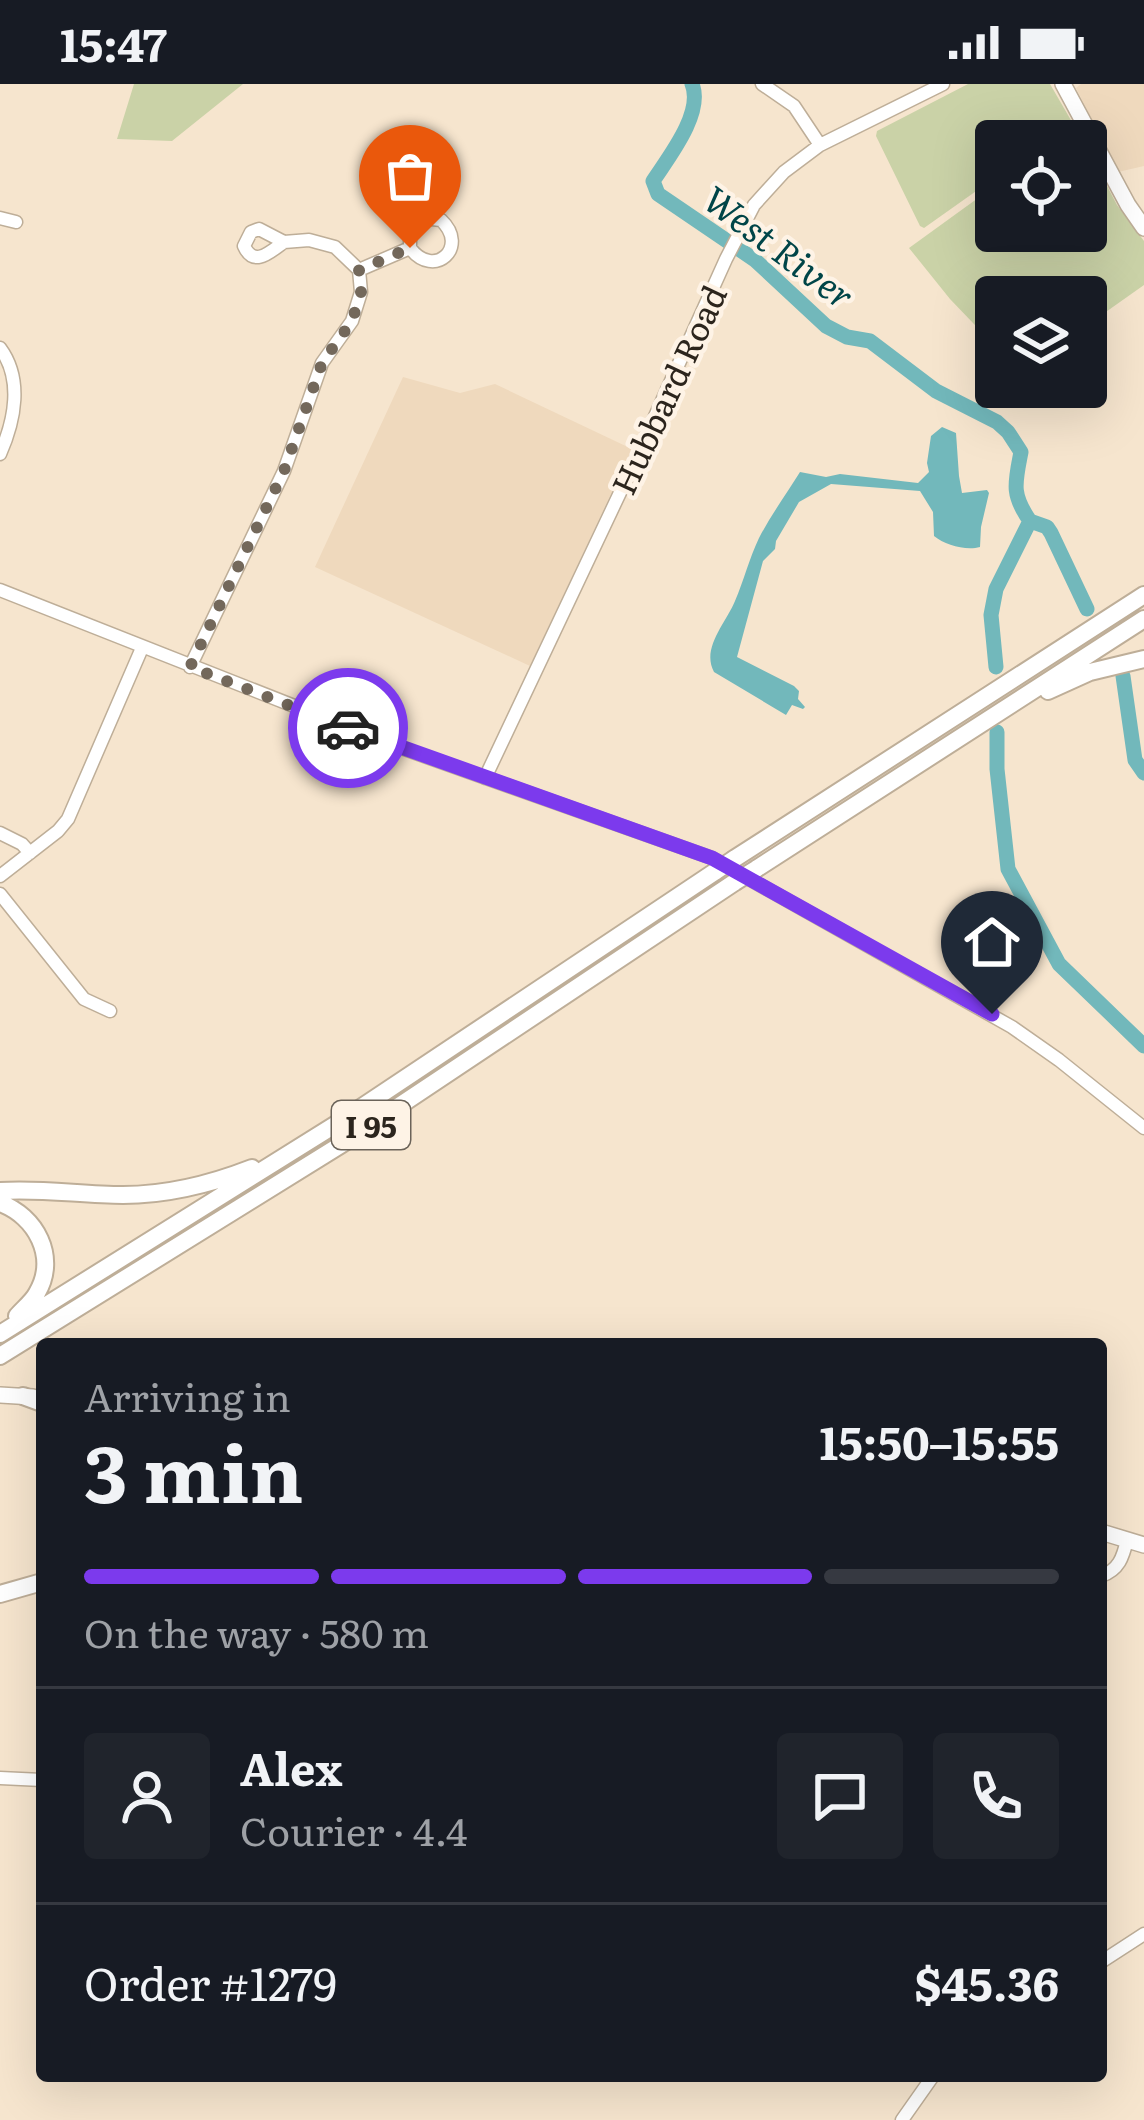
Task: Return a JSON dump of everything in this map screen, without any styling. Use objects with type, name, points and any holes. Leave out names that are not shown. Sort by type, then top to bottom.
[{"type":"highway","name":"I 95","points":[[0,1331],[338,1123],[1144,591]]},
{"type":"highway","name":"I 95","points":[[0,1356],[342,1144],[735,882],[1144,619]]},
{"type":"highway","points":[[957,740],[1090,672],[1144,659]]},
{"type":"highway","points":[[0,1191],[118,1195],[184,1189],[256,1166],[338,1123]]},
{"type":"highway","points":[[0,1204],[20,1212],[34,1226],[43,1246],[45,1270],[37,1294],[0,1331]]},
{"type":"highway","points":[[0,1590],[36,1580]]},
{"type":"main road","points":[[1063,84],[1144,228]]},
{"type":"main road","points":[[0,1395],[36,1399]]},
{"type":"main road","points":[[1107,1534],[1144,1545]]},
{"type":"street","points":[[762,84],[794,106],[820,145]]},
{"type":"street","name":"Hubbard Road","points":[[485,778],[754,205],[784,172],[820,145],[943,84]]},
{"type":"street","points":[[0,218],[16,222]]},
{"type":"street","points":[[190,667],[284,471],[322,363],[352,321],[361,292],[359,270],[335,247],[323,242],[284,242]]},
{"type":"street","points":[[359,270],[410,248]]},
{"type":"street","points":[[0,348],[9,359],[15,394],[0,454]]},
{"type":"street","points":[[0,590],[485,778],[691,849],[758,881],[1012,1027],[1144,1128]]},
{"type":"street","points":[[0,876],[68,820],[142,648]]},
{"type":"street","points":[[0,833],[30,853]]},
{"type":"street","points":[[0,894],[84,999],[110,1011]]},
{"type":"street","points":[[1107,1573],[1124,1557],[1127,1540]]},
{"type":"street","points":[[0,1778],[36,1780]]},
{"type":"street","points":[[1107,1958],[1144,1934]]},
{"type":"street","points":[[902,2120],[928,2082]]},
{"type":"shaded area","points":[[1081,84],[1144,84],[1144,166],[1118,172],[1107,150],[1107,120],[1092,120],[1076,88]]},
{"type":"shaded area","points":[[403,377],[460,393],[495,384],[632,449],[530,666],[315,567]]},
{"type":"green space","points":[[134,84],[243,84],[172,141],[117,139]]},
{"type":"green space","points":[[968,84],[1050,84],[1071,120],[975,120],[975,192],[924,228],[877,131]]},
{"type":"green space","points":[[1107,186],[1144,241],[1144,285],[1107,311],[1107,276],[975,276],[975,325],[909,248],[975,200],[975,252],[1107,252]]},
{"type":"water","points":[[942,427],[956,433],[962,493],[989,493],[980,547],[956,546],[934,536],[933,512],[920,491],[831,484],[799,502],[775,549],[763,561],[737,657],[794,686],[805,707],[792,705],[786,715],[714,672],[711,654],[716,636],[759,538],[800,472],[918,483],[929,472],[931,436]]},
{"type":"waterway","name":"West River","points":[[692,84],[689,121],[653,181],[658,194],[755,260],[826,326],[847,337],[870,341],[936,391],[997,422],[1021,452],[1016,488],[1030,521]]},
{"type":"waterway","points":[[1030,521],[1051,533],[1087,609]]},
{"type":"waterway","points":[[996,667],[991,615],[996,589],[1030,521]]},
{"type":"waterway","name":"West River","points":[[1123,676],[1135,760],[1144,773]]},
{"type":"waterway","points":[[997,732],[1008,869],[1059,964],[1144,1046]]},
{"type":"way so far","points":[[348,728],[190,667],[284,471],[322,363],[358,307],[359,270],[410,248]]},
{"type":"route","points":[[348,728],[712,858],[992,1014]]}]
